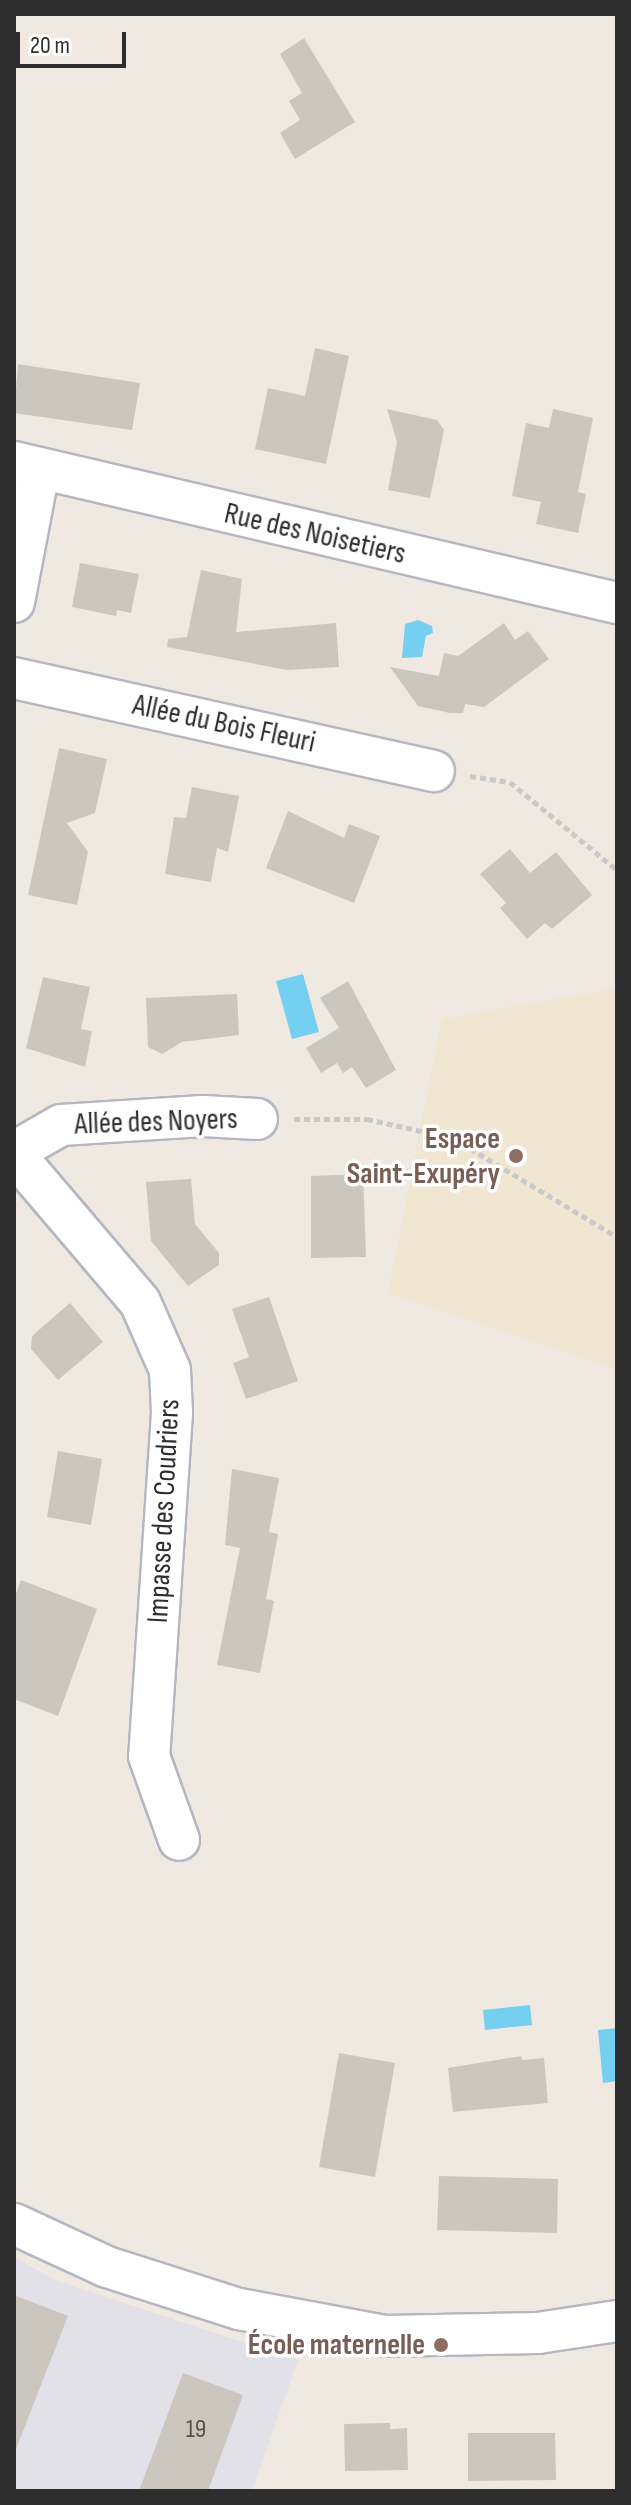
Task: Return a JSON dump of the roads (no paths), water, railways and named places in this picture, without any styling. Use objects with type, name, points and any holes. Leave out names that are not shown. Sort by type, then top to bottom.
[{"type":"street","points":[[14,602],[26,466]]},
{"type":"street","name":"Rue des Noisetiers","points":[[26,466],[617,603]]},
{"type":"street","name":"Allée du Bois Fleuri","points":[[14,678],[434,771]]},
{"type":"street","name":"Allée des Noyers","points":[[18,1169],[61,1125],[203,1116],[257,1119]]},
{"type":"street","name":"Impasse des Coudriers","points":[[18,1169],[140,1302],[170,1370],[172,1413],[149,1756],[179,1840]]},
{"type":"street","points":[[14,2224],[107,2267],[239,2309],[385,2336],[538,2333],[617,2321]]},
{"type":"water","points":[[418,620],[432,626],[433,633],[426,636],[422,657],[402,658],[405,624]]},
{"type":"water","points":[[303,974],[319,1032],[292,1039],[276,981]]},
{"type":"water","points":[[530,2005],[532,2025],[485,2030],[483,2010]]},
{"type":"water","points":[[617,2028],[617,2081],[603,2083],[598,2030]]},
{"type":"place","name":"Espace Saint-Exupéry","points":[[516,1156]]},
{"type":"place","name":"École maternelle","points":[[441,2345]]}]
